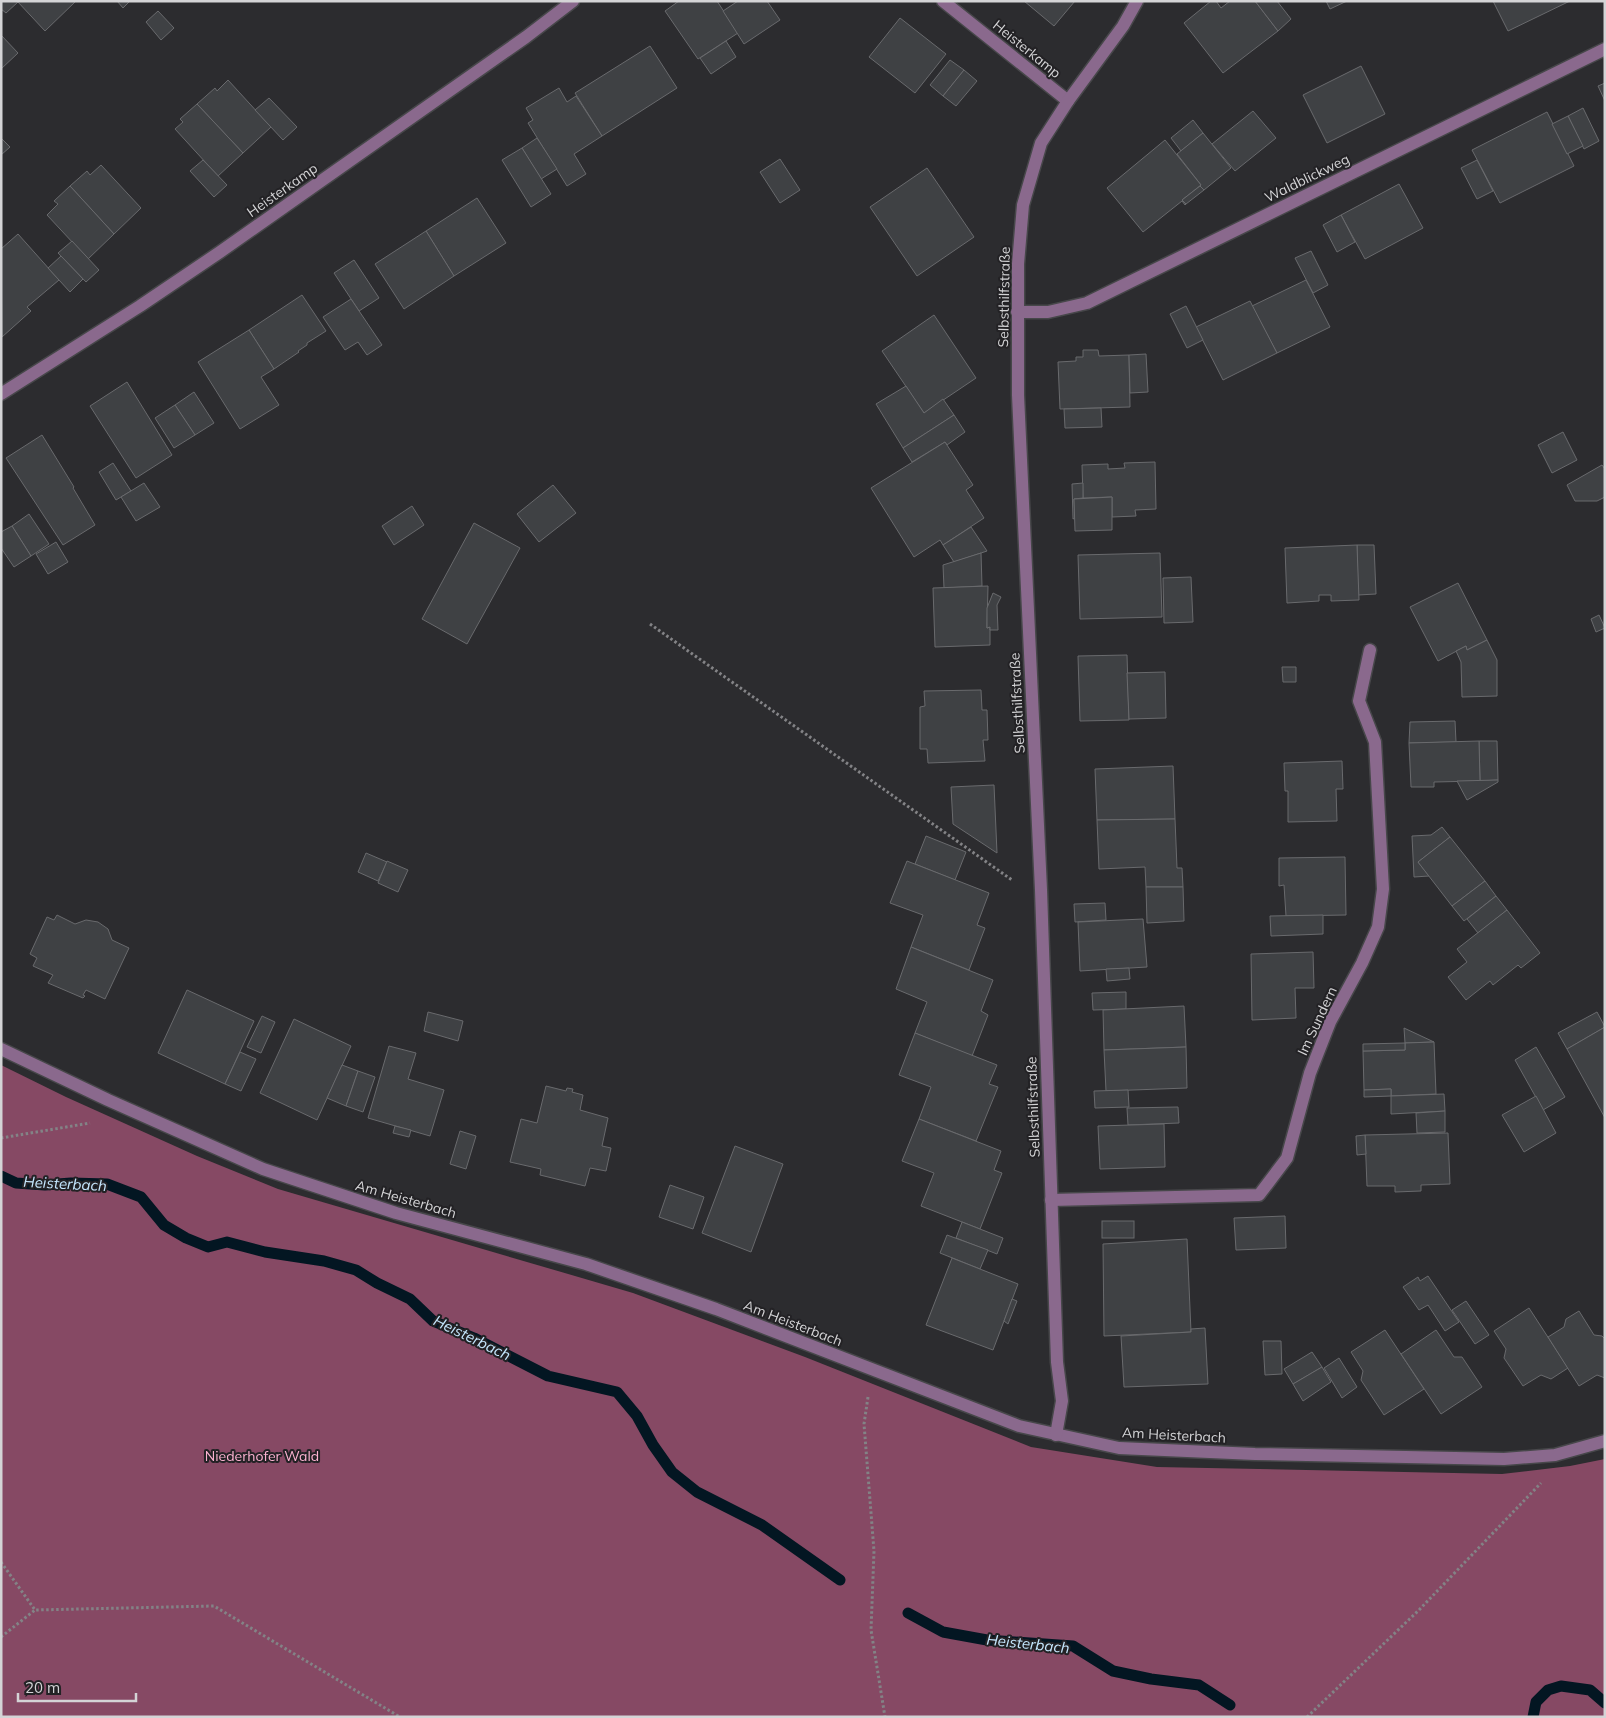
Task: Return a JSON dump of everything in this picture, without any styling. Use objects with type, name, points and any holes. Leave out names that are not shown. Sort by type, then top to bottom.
[{"type":"street","name":"Heisterkamp","points":[[1,394],[140,306],[220,252],[526,37],[573,1]]},
{"type":"street","name":"Heisterkamp","points":[[943,1],[1068,101]]},
{"type":"street","name":"Selbsthilfstraße","points":[[1056,1435],[1062,1401],[1057,1362],[1041,890],[1018,405],[1018,264],[1023,205],[1041,143],[1068,101],[1123,26],[1138,1]]},
{"type":"street","name":"Waldblickweg","points":[[1017,312],[1048,312],[1087,304],[1605,48]]},
{"type":"street","name":"Im Sundern","points":[[1052,1200],[1259,1195],[1287,1158],[1310,1073],[1330,1022],[1362,963],[1378,927],[1384,889],[1375,742],[1359,701],[1370,650]]},
{"type":"street","name":"Am Heisterbach","points":[[1,1049],[108,1100],[264,1169],[396,1213],[586,1264],[716,1309],[1019,1426],[1119,1448],[1195,1452],[1495,1459],[1555,1455],[1605,1440]]},
{"type":"path","points":[[650,624],[1012,880],[1041,890]]},
{"type":"path","points":[[1,1138],[94,1122],[108,1100]]},
{"type":"path","points":[[871,1370],[864,1424],[874,1551],[871,1630],[885,1717]]},
{"type":"path","points":[[1306,1717],[1419,1610],[1540,1486],[1555,1455]]},
{"type":"path","points":[[1,1562],[35,1610]]},
{"type":"path","points":[[1,1637],[35,1610],[214,1606],[400,1717]]},
{"type":"green space","name":"Niederhofer Wald","points":[[1,1065],[66,1097],[197,1156],[278,1189],[633,1293],[805,1357],[1031,1447],[1157,1467],[1502,1474],[1570,1466],[1605,1459],[1605,1717],[1,1717]]},
{"type":"building","points":[[1,1],[18,2],[6,13],[1,9]]},
{"type":"building","points":[[17,1],[76,1],[45,31]]},
{"type":"building","points":[[117,1],[130,1],[123,8]]},
{"type":"building","points":[[679,1],[717,1],[738,33],[698,59],[665,11]]},
{"type":"building","points":[[738,1],[767,1],[780,20],[744,44],[723,11]]},
{"type":"building","points":[[1024,1],[1075,1],[1054,26]]},
{"type":"building","points":[[1211,1],[1216,1],[1221,8],[1230,1],[1255,1],[1278,31],[1223,73],[1184,23]]},
{"type":"building","points":[[1255,1],[1277,1],[1291,19],[1278,31]]},
{"type":"building","points":[[1326,1],[1347,1],[1330,9]]},
{"type":"building","points":[[1493,1],[1570,1],[1508,31]]},
{"type":"building","points":[[158,11],[174,28],[161,40],[146,22]]},
{"type":"building","points":[[900,18],[946,54],[915,93],[869,57]]},
{"type":"building","points":[[1,35],[18,53],[1,69]]},
{"type":"building","points":[[726,41],[736,57],[711,74],[700,58]]},
{"type":"building","points":[[650,46],[677,88],[602,136],[575,93]]},
{"type":"building","points":[[950,60],[964,70],[943,96],[930,85]]},
{"type":"building","points":[[1361,66],[1385,114],[1327,143],[1303,95]]},
{"type":"building","points":[[964,70],[977,81],[956,106],[943,96]]},
{"type":"building","points":[[228,80],[271,127],[243,153],[197,104],[215,88],[217,91]]},
{"type":"building","points":[[1605,83],[1605,101],[1598,86]]},
{"type":"building","points":[[559,88],[567,102],[576,96],[602,136],[574,154],[586,174],[567,186],[528,123],[533,120],[526,108]]},
{"type":"building","points":[[269,98],[297,127],[283,140],[255,110]]},
{"type":"building","points":[[197,104],[243,153],[218,176],[175,129],[183,122],[180,119]]},
{"type":"building","points":[[1583,108],[1599,141],[1584,149],[1568,116]]},
{"type":"building","points":[[1253,111],[1276,138],[1235,171],[1212,144]]},
{"type":"building","points":[[1547,112],[1574,166],[1500,203],[1472,150]]},
{"type":"building","points":[[1568,116],[1583,146],[1567,154],[1552,124]]},
{"type":"building","points":[[1193,120],[1203,133],[1181,151],[1171,138]]},
{"type":"building","points":[[1203,133],[1231,168],[1204,190],[1177,154]]},
{"type":"building","points":[[1,138],[10,147],[1,155]]},
{"type":"building","points":[[537,138],[557,169],[541,179],[522,148]]},
{"type":"building","points":[[1165,140],[1201,185],[1182,200],[1185,205],[1182,201],[1143,232],[1107,188]]},
{"type":"building","points":[[522,148],[551,194],[531,207],[502,160]]},
{"type":"building","points":[[780,159],[800,190],[780,203],[760,172]]},
{"type":"building","points":[[203,160],[227,185],[214,197],[190,171]]},
{"type":"building","points":[[1477,160],[1493,191],[1477,199],[1461,168]]},
{"type":"building","points":[[101,165],[141,208],[114,234],[70,186],[87,171],[90,175]]},
{"type":"building","points":[[927,168],[974,237],[917,276],[870,207]]},
{"type":"building","points":[[1399,184],[1423,228],[1365,259],[1341,215]]},
{"type":"building","points":[[70,186],[114,234],[88,259],[47,215],[58,204],[54,201]]},
{"type":"building","points":[[1200,186],[1204,190],[1186,204],[1182,200]]},
{"type":"building","points":[[477,198],[506,243],[454,276],[426,231]]},
{"type":"building","points":[[1341,215],[1355,242],[1337,252],[1323,225]]},
{"type":"building","points":[[426,231],[454,276],[404,309],[375,264]]},
{"type":"building","points":[[18,234],[59,280],[27,307],[31,311],[2,337],[1,249]]},
{"type":"building","points":[[72,241],[99,270],[86,282],[58,253]]},
{"type":"building","points":[[1311,251],[1328,285],[1313,293],[1295,258]]},
{"type":"building","points":[[61,256],[83,279],[70,292],[48,268]]},
{"type":"building","points":[[354,260],[379,298],[359,311],[334,273]]},
{"type":"building","points":[[1306,280],[1330,327],[1277,353],[1252,306]]},
{"type":"building","points":[[302,295],[326,331],[307,343],[299,352],[274,369],[249,330]]},
{"type":"building","points":[[351,299],[382,345],[367,355],[358,342],[345,350],[323,317]]},
{"type":"building","points":[[1250,301],[1277,353],[1223,380],[1196,327]]},
{"type":"building","points":[[1186,306],[1203,340],[1187,348],[1170,314]]},
{"type":"building","points":[[934,315],[976,378],[924,413],[882,351]]},
{"type":"building","points":[[249,330],[274,369],[261,377],[279,405],[240,429],[198,362]]},
{"type":"building","points":[[1083,350],[1098,350],[1099,356],[1129,355],[1130,407],[1060,409],[1058,362],[1076,361],[1076,357],[1083,357]]},
{"type":"building","points":[[1146,354],[1148,392],[1130,393],[1129,355]]},
{"type":"building","points":[[127,382],[172,455],[136,478],[90,406]]},
{"type":"building","points":[[906,386],[924,413],[943,399],[954,415],[903,448],[876,404]]},
{"type":"building","points":[[194,392],[214,423],[195,435],[175,405]]},
{"type":"building","points":[[175,405],[195,435],[174,448],[155,418]]},
{"type":"building","points":[[1101,408],[1102,427],[1065,428],[1064,409]]},
{"type":"building","points":[[954,415],[965,432],[947,445],[945,442],[912,462],[903,448]]},
{"type":"building","points":[[1563,432],[1577,460],[1552,473],[1538,445]]},
{"type":"building","points":[[42,435],[95,525],[63,545],[6,458]]},
{"type":"building","points":[[945,442],[973,485],[966,490],[984,518],[943,545],[940,540],[914,557],[871,488]]},
{"type":"building","points":[[1155,462],[1156,509],[1135,510],[1136,516],[1112,517],[1112,497],[1083,498],[1082,465],[1108,464],[1108,469],[1125,468],[1124,463]]},
{"type":"building","points":[[113,463],[131,491],[116,500],[99,472]]},
{"type":"building","points":[[1602,465],[1605,469],[1605,497],[1597,501],[1575,501],[1567,485]]},
{"type":"building","points":[[144,483],[160,507],[136,521],[121,497]]},
{"type":"building","points":[[1083,483],[1083,498],[1074,499],[1075,518],[1073,519],[1072,484]]},
{"type":"building","points":[[553,485],[576,513],[539,542],[517,514]]},
{"type":"building","points":[[1112,497],[1112,530],[1075,531],[1074,499]]},
{"type":"building","points":[[412,506],[424,525],[394,545],[382,526]]},
{"type":"building","points":[[29,514],[49,544],[31,556],[12,526]]},
{"type":"building","points":[[474,523],[520,548],[467,644],[422,619]]},
{"type":"building","points":[[12,526],[31,556],[14,567],[1,548],[1,532]]},
{"type":"building","points":[[971,527],[987,551],[954,562],[943,545]]},
{"type":"building","points":[[56,542],[68,562],[48,574],[36,554]]},
{"type":"building","points":[[1357,545],[1374,545],[1376,594],[1358,595]]},
{"type":"building","points":[[1357,545],[1359,600],[1331,601],[1331,595],[1319,595],[1319,601],[1287,603],[1285,548]]},
{"type":"building","points":[[981,553],[982,586],[944,588],[943,565]]},
{"type":"building","points":[[1160,553],[1162,617],[1080,619],[1078,555]]},
{"type":"building","points":[[1191,577],[1193,622],[1164,623],[1163,578]]},
{"type":"building","points":[[1458,583],[1487,640],[1467,650],[1466,646],[1438,661],[1410,607]]},
{"type":"building","points":[[988,586],[987,628],[990,627],[990,645],[935,647],[933,588]]},
{"type":"building","points":[[993,593],[1001,597],[997,605],[998,630],[990,630],[990,627],[987,628],[987,608]]},
{"type":"building","points":[[1599,615],[1605,628],[1596,632],[1591,619]]},
{"type":"building","points":[[1487,640],[1497,660],[1497,696],[1462,697],[1461,662],[1456,651],[1466,646],[1467,650]]},
{"type":"building","points":[[1127,655],[1129,720],[1080,721],[1078,656]]},
{"type":"building","points":[[1282,667],[1296,667],[1296,682],[1283,682]]},
{"type":"building","points":[[1165,672],[1166,718],[1129,719],[1127,673]]},
{"type":"building","points":[[981,690],[982,710],[987,710],[988,740],[983,740],[985,761],[928,763],[927,749],[920,749],[920,707],[925,706],[924,691]]},
{"type":"building","points":[[1455,721],[1456,742],[1409,743],[1410,722]]},
{"type":"building","points":[[1479,741],[1497,741],[1498,780],[1480,781]]},
{"type":"building","points":[[1479,741],[1480,781],[1434,782],[1434,787],[1411,787],[1409,743]]},
{"type":"building","points":[[1342,761],[1343,789],[1336,789],[1337,821],[1288,822],[1288,791],[1285,791],[1284,763]]},
{"type":"building","points":[[1173,766],[1175,819],[1097,820],[1095,769]]},
{"type":"building","points":[[1498,780],[1498,782],[1467,800],[1457,781]]},
{"type":"building","points":[[994,785],[997,853],[953,824],[951,787]]},
{"type":"building","points":[[1175,819],[1177,868],[1182,868],[1183,887],[1146,887],[1145,867],[1099,869],[1097,820]]},
{"type":"building","points":[[1442,827],[1450,837],[1418,862],[1429,876],[1414,877],[1412,836],[1431,835]]},
{"type":"building","points":[[926,836],[966,852],[955,880],[915,864]]},
{"type":"building","points":[[1450,837],[1485,881],[1452,906],[1418,862]]},
{"type":"building","points":[[366,853],[387,862],[378,881],[358,872]]},
{"type":"building","points":[[1345,857],[1346,915],[1286,916],[1284,885],[1279,886],[1279,858]]},
{"type":"building","points":[[387,861],[408,870],[398,892],[378,883]]},
{"type":"building","points":[[907,861],[989,893],[977,925],[985,928],[969,970],[911,947],[923,915],[890,903]]},
{"type":"building","points":[[1485,881],[1496,896],[1464,921],[1452,906]]},
{"type":"building","points":[[1146,887],[1183,887],[1184,921],[1147,923]]},
{"type":"building","points":[[1496,896],[1507,910],[1478,933],[1467,919]]},
{"type":"building","points":[[1105,903],[1106,920],[1075,922],[1074,904]]},
{"type":"building","points":[[1507,910],[1540,953],[1521,968],[1518,965],[1493,985],[1490,981],[1466,1000],[1448,977],[1467,962],[1457,949]]},
{"type":"building","points":[[57,915],[75,924],[86,920],[98,922],[108,929],[112,940],[129,948],[105,999],[86,990],[83,998],[48,983],[53,975],[33,966],[37,958],[30,954],[47,917],[54,920]]},
{"type":"building","points":[[1323,915],[1323,934],[1271,936],[1270,916]]},
{"type":"building","points":[[1143,919],[1147,967],[1080,971],[1078,922]]},
{"type":"building","points":[[911,947],[993,980],[981,1011],[988,1015],[972,1056],[915,1033],[927,1002],[896,989]]},
{"type":"building","points":[[1313,952],[1314,988],[1295,988],[1296,1018],[1252,1020],[1251,954]]},
{"type":"building","points":[[1129,968],[1130,979],[1107,981],[1106,969]]},
{"type":"building","points":[[187,990],[254,1021],[225,1084],[158,1053]]},
{"type":"building","points":[[1126,992],[1126,1009],[1093,1010],[1092,993]]},
{"type":"building","points":[[1184,1006],[1186,1047],[1104,1050],[1103,1010]]},
{"type":"building","points":[[428,1012],[463,1021],[458,1041],[424,1031]]},
{"type":"building","points":[[1597,1012],[1605,1027],[1567,1049],[1558,1033]]},
{"type":"building","points":[[262,1016],[275,1022],[261,1053],[247,1047]]},
{"type":"building","points":[[294,1019],[351,1046],[317,1120],[260,1093]]},
{"type":"building","points":[[1605,1027],[1605,1118],[1567,1049]]},
{"type":"building","points":[[1404,1028],[1434,1042],[1405,1043]]},
{"type":"building","points":[[915,1033],[997,1065],[989,1084],[998,1087],[976,1141],[919,1119],[931,1087],[899,1075]]},
{"type":"building","points":[[1434,1042],[1436,1094],[1391,1096],[1391,1089],[1364,1090],[1363,1051],[1405,1050],[1405,1043]]},
{"type":"building","points":[[1405,1043],[1405,1050],[1363,1051],[1363,1044]]},
{"type":"building","points":[[389,1046],[416,1053],[408,1079],[444,1090],[430,1136],[368,1118]]},
{"type":"building","points":[[1186,1047],[1187,1088],[1106,1091],[1104,1050]]},
{"type":"building","points":[[1536,1047],[1565,1097],[1543,1110],[1515,1060]]},
{"type":"building","points":[[240,1052],[256,1059],[241,1091],[225,1084]]},
{"type":"building","points":[[342,1065],[358,1071],[346,1106],[327,1098]]},
{"type":"building","points":[[358,1071],[375,1077],[363,1112],[346,1106]]},
{"type":"building","points":[[546,1086],[566,1091],[567,1088],[573,1089],[572,1092],[583,1095],[580,1110],[608,1118],[602,1146],[611,1148],[606,1171],[590,1168],[585,1186],[540,1175],[541,1169],[510,1162],[521,1119],[537,1123]]},
{"type":"building","points":[[1391,1089],[1391,1096],[1364,1097],[1364,1090]]},
{"type":"building","points":[[1128,1090],[1129,1107],[1095,1108],[1094,1091]]},
{"type":"building","points":[[1444,1094],[1445,1111],[1391,1114],[1391,1096]]},
{"type":"building","points":[[1536,1096],[1556,1133],[1524,1152],[1502,1115]]},
{"type":"building","points":[[1178,1107],[1179,1123],[1128,1125],[1127,1108]]},
{"type":"building","points":[[1445,1111],[1445,1132],[1417,1133],[1416,1113]]},
{"type":"building","points":[[919,1119],[1001,1151],[994,1170],[1002,1173],[980,1229],[921,1206],[934,1173],[902,1161]]},
{"type":"building","points":[[1164,1124],[1165,1167],[1100,1169],[1098,1126]]},
{"type":"building","points":[[395,1126],[411,1130],[409,1137],[393,1133]]},
{"type":"building","points":[[460,1131],[476,1136],[466,1169],[450,1164]]},
{"type":"building","points":[[1448,1133],[1450,1184],[1421,1185],[1421,1191],[1395,1192],[1395,1186],[1367,1186],[1365,1135]]},
{"type":"building","points":[[1365,1135],[1366,1154],[1357,1155],[1356,1136]]},
{"type":"building","points":[[735,1146],[783,1164],[751,1252],[702,1233]]},
{"type":"building","points":[[670,1185],[704,1197],[693,1229],[659,1217]]},
{"type":"building","points":[[1285,1216],[1286,1248],[1236,1250],[1234,1218]]},
{"type":"building","points":[[1102,1221],[1134,1221],[1134,1238],[1102,1238]]},
{"type":"building","points":[[962,1222],[1003,1238],[997,1254],[956,1238]]},
{"type":"building","points":[[947,1235],[988,1250],[980,1269],[940,1253]]},
{"type":"building","points":[[1187,1239],[1191,1332],[1104,1336],[1103,1244]]},
{"type":"building","points":[[952,1258],[1018,1284],[993,1350],[926,1325]]},
{"type":"building","points":[[1428,1276],[1459,1322],[1445,1331],[1428,1305],[1419,1310],[1403,1287],[1418,1277],[1420,1281]]},
{"type":"building","points":[[1012,1299],[1017,1301],[1008,1324],[1004,1321]]},
{"type":"building","points":[[1466,1301],[1489,1335],[1475,1344],[1452,1310]]},
{"type":"building","points":[[1529,1308],[1568,1368],[1551,1379],[1541,1375],[1523,1386],[1504,1358],[1506,1349],[1494,1331]]},
{"type":"building","points":[[1579,1311],[1594,1335],[1602,1336],[1605,1339],[1605,1378],[1597,1375],[1579,1386],[1548,1337],[1564,1327],[1566,1319]]},
{"type":"building","points":[[1205,1328],[1208,1384],[1124,1387],[1121,1336],[1191,1332],[1191,1329]]},
{"type":"building","points":[[1385,1330],[1424,1389],[1384,1415],[1361,1380],[1363,1371],[1351,1352]]},
{"type":"building","points":[[1436,1330],[1454,1357],[1462,1357],[1482,1387],[1441,1414],[1401,1354]]},
{"type":"building","points":[[1263,1341],[1281,1341],[1282,1374],[1265,1375]]},
{"type":"building","points":[[1312,1352],[1322,1367],[1293,1384],[1284,1369]]},
{"type":"building","points":[[1339,1358],[1357,1387],[1342,1398],[1324,1368]]},
{"type":"building","points":[[1322,1367],[1331,1382],[1303,1401],[1293,1384]]},
{"type":"waterway","name":"Heisterbach","points":[[1,1176],[16,1183],[45,1185],[71,1183],[107,1184],[141,1197],[164,1225],[186,1238],[208,1247],[227,1242],[265,1252],[324,1261],[356,1270],[377,1283],[410,1299],[433,1321],[474,1338],[548,1376],[617,1392],[637,1416],[653,1445],[672,1472],[697,1492],[762,1525],[840,1580]]},
{"type":"waterway","name":"Heisterbach","points":[[908,1613],[943,1632],[987,1640],[1073,1646],[1113,1671],[1151,1679],[1199,1685],[1230,1705]]},
{"type":"waterway","name":"Heisterbach","points":[[1533,1717],[1536,1702],[1548,1690],[1561,1686],[1590,1690],[1605,1703]]}]
